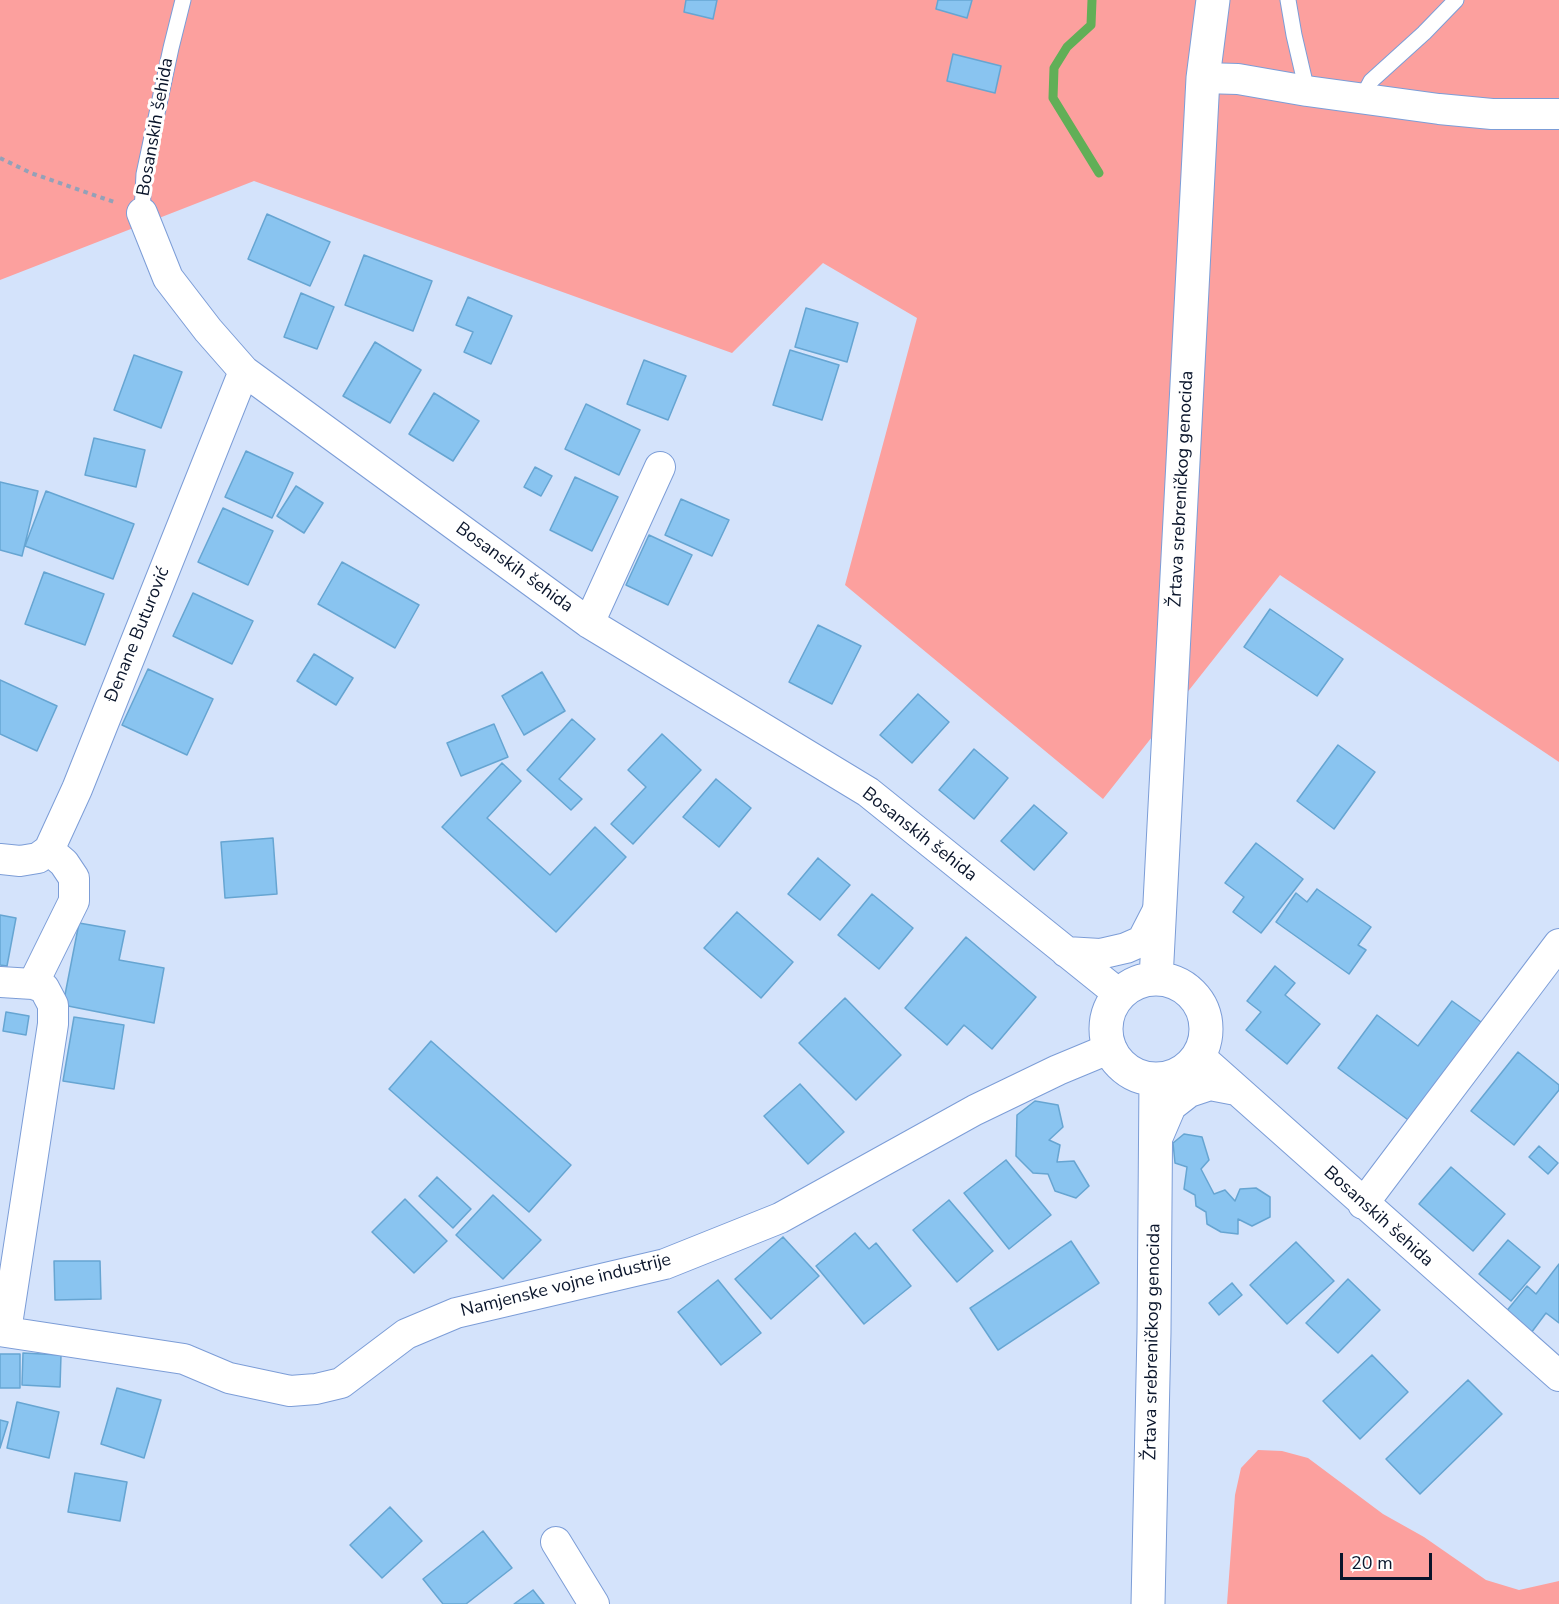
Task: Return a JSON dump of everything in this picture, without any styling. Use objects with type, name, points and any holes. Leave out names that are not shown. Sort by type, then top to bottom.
[{"type":"street","name":"Žrtava srebreničkog genocida","points":[[1156,979],[1203,78],[1213,0]]},
{"type":"street","points":[[1203,78],[1238,80],[1492,114],[1559,114]]},
{"type":"street","name":"Bosanskih šehida","points":[[142,213],[168,278],[208,330],[244,371],[589,623],[867,792],[1119,994]]},
{"type":"street","name":"Đenane Buturović","points":[[49,850],[77,789],[244,371]]},
{"type":"street","points":[[589,623],[660,467]]},
{"type":"street","points":[[0,859],[20,861],[38,858],[49,850],[64,863],[74,878],[74,901],[33,984]]},
{"type":"street","points":[[1066,952],[1100,954],[1126,948],[1142,941],[1160,906]]},
{"type":"street","points":[[1364,1204],[1559,944]]},
{"type":"street","points":[[1156,979],[1165,979],[1180,984],[1194,994],[1203,1009],[1207,1024],[1206,1041],[1188,1069],[1173,1076],[1156,1079],[1140,1076],[1125,1068],[1114,1056],[1107,1041],[1106,1024],[1110,1009],[1119,994],[1132,984],[1156,979]]},
{"type":"street","points":[[0,982],[33,984],[44,988],[52,1005],[53,1024],[3,1331]]},
{"type":"street","name":"Namjenske vojne industrije","points":[[3,1331],[184,1359],[229,1378],[290,1391],[316,1389],[341,1383],[406,1334],[456,1313],[665,1264],[780,1218],[975,1110],[1058,1070],[1111,1048]]},
{"type":"street","name":"Bosanskih šehida","points":[[1198,1056],[1559,1376]]},
{"type":"street","name":"Žrtava srebreničkog genocida","points":[[1148,1604],[1154,1344],[1156,1079]]},
{"type":"street","points":[[1155,1144],[1171,1106],[1189,1092],[1210,1085],[1236,1090]]},
{"type":"street","points":[[556,1542],[594,1604]]},
{"type":"lane","name":"Bosanskih šehida","points":[[142,213],[144,174],[183,0]]},
{"type":"lane","points":[[1288,0],[1307,91]]},
{"type":"lane","points":[[1362,98],[1371,81],[1425,33],[1456,0]]},
{"type":"path","points":[[0,158],[31,173],[142,213]]},
{"type":"shaded area","points":[[0,0],[1559,0],[1559,762],[1280,575],[1103,799],[845,585],[917,318],[823,263],[732,353],[254,181],[0,280]]},
{"type":"shaded area","points":[[1258,1450],[1282,1451],[1308,1458],[1383,1514],[1424,1537],[1486,1580],[1519,1590],[1559,1581],[1559,1604],[1227,1604],[1235,1495],[1241,1468]]},
{"type":"building","points":[[686,0],[717,0],[713,19],[684,12]]},
{"type":"building","points":[[938,0],[972,0],[967,18],[936,9]]},
{"type":"building","points":[[953,54],[1001,66],[995,93],[947,81]]},
{"type":"building","points":[[267,214],[330,242],[310,286],[248,259]]},
{"type":"building","points":[[364,255],[432,281],[413,331],[345,305]]},
{"type":"building","points":[[301,293],[334,307],[317,349],[284,337]]},
{"type":"building","points":[[468,297],[512,316],[491,364],[464,352],[473,332],[456,325]]},
{"type":"building","points":[[806,308],[858,323],[847,362],[795,347]]},
{"type":"building","points":[[375,342],[421,370],[390,423],[343,396]]},
{"type":"building","points":[[790,350],[839,365],[822,420],[773,405]]},
{"type":"building","points":[[134,355],[182,372],[161,428],[114,410]]},
{"type":"building","points":[[644,360],[686,376],[668,420],[627,404]]},
{"type":"building","points":[[434,393],[479,421],[453,461],[409,434]]},
{"type":"building","points":[[586,404],[640,430],[619,475],[565,449]]},
{"type":"building","points":[[94,438],[145,450],[136,487],[85,475]]},
{"type":"building","points":[[246,451],[293,473],[272,518],[225,497]]},
{"type":"building","points":[[535,467],[552,476],[541,496],[524,487]]},
{"type":"building","points":[[575,477],[618,497],[592,551],[550,530]]},
{"type":"building","points":[[0,482],[38,491],[22,556],[0,550]]},
{"type":"building","points":[[296,486],[323,503],[304,533],[277,516]]},
{"type":"building","points":[[46,491],[134,524],[113,579],[25,546]]},
{"type":"building","points":[[681,499],[729,520],[712,556],[665,535]]},
{"type":"building","points":[[223,508],[273,531],[248,585],[198,562]]},
{"type":"building","points":[[649,535],[692,555],[668,605],[626,585]]},
{"type":"building","points":[[342,562],[419,605],[395,648],[318,604]]},
{"type":"building","points":[[44,572],[104,594],[85,645],[25,624]]},
{"type":"building","points":[[193,593],[253,621],[232,664],[173,636]]},
{"type":"building","points":[[1270,609],[1343,659],[1317,696],[1244,647]]},
{"type":"building","points":[[818,625],[861,646],[832,704],[789,682]]},
{"type":"building","points":[[314,654],[353,678],[336,705],[297,681]]},
{"type":"building","points":[[148,669],[213,699],[187,755],[122,725]]},
{"type":"building","points":[[542,672],[565,711],[524,735],[502,696]]},
{"type":"building","points":[[0,680],[57,706],[37,751],[0,734]]},
{"type":"building","points":[[918,694],[949,722],[912,763],[880,735]]},
{"type":"building","points":[[572,719],[595,739],[559,779],[582,799],[571,810],[527,770]]},
{"type":"building","points":[[494,724],[508,757],[461,776],[447,743]]},
{"type":"building","points":[[662,734],[701,770],[633,844],[611,824],[646,787],[628,770]]},
{"type":"building","points":[[1338,745],[1375,772],[1334,829],[1297,801]]},
{"type":"building","points":[[974,749],[1008,778],[974,819],[939,790]]},
{"type":"building","points":[[502,763],[521,781],[487,818],[550,875],[595,827],[626,857],[556,932],[442,827]]},
{"type":"building","points":[[716,779],[751,808],[719,847],[683,817]]},
{"type":"building","points":[[1034,805],[1067,833],[1034,870],[1001,841]]},
{"type":"building","points":[[273,838],[277,894],[225,898],[221,842]]},
{"type":"building","points":[[1256,843],[1303,879],[1261,933],[1233,912],[1244,897],[1225,883]]},
{"type":"building","points":[[818,858],[850,885],[820,920],[788,894]]},
{"type":"building","points":[[1317,889],[1371,927],[1358,945],[1366,950],[1349,974],[1276,922],[1296,893],[1307,902]]},
{"type":"building","points":[[872,894],[913,928],[879,969],[838,935]]},
{"type":"building","points":[[737,912],[793,962],[761,998],[704,948]]},
{"type":"building","points":[[0,915],[16,918],[7,966],[0,965]]},
{"type":"building","points":[[79,923],[125,931],[119,960],[164,968],[154,1023],[63,1005]]},
{"type":"building","points":[[966,937],[1036,997],[992,1049],[964,1025],[947,1045],[905,1008]]},
{"type":"building","points":[[1275,966],[1295,983],[1285,995],[1320,1024],[1287,1064],[1246,1030],[1261,1012],[1247,1001]]},
{"type":"building","points":[[845,998],[901,1055],[856,1100],[799,1043]]},
{"type":"building","points":[[1452,1001],[1488,1027],[1415,1125],[1338,1068],[1377,1015],[1418,1046]]},
{"type":"building","points":[[6,1012],[29,1016],[26,1035],[3,1031]]},
{"type":"building","points":[[74,1017],[124,1025],[114,1089],[63,1081]]},
{"type":"building","points":[[431,1041],[571,1165],[529,1212],[389,1089]]},
{"type":"building","points":[[1518,1052],[1559,1085],[1559,1090],[1514,1145],[1471,1111]]},
{"type":"building","points":[[800,1084],[844,1132],[808,1164],[764,1116]]},
{"type":"building","points":[[1035,1101],[1058,1105],[1063,1127],[1049,1140],[1060,1145],[1057,1162],[1074,1161],[1089,1186],[1076,1198],[1055,1191],[1048,1174],[1033,1173],[1016,1156],[1017,1115]]},
{"type":"building","points":[[1184,1134],[1202,1137],[1209,1160],[1201,1169],[1214,1194],[1225,1190],[1235,1201],[1240,1189],[1256,1188],[1270,1197],[1270,1217],[1252,1226],[1238,1219],[1238,1234],[1221,1232],[1207,1224],[1206,1212],[1196,1206],[1195,1195],[1184,1189],[1187,1167],[1175,1163],[1173,1143]]},
{"type":"building","points":[[1539,1146],[1558,1163],[1548,1174],[1529,1157]]},
{"type":"building","points":[[1006,1160],[1051,1215],[1009,1249],[964,1193]]},
{"type":"building","points":[[1451,1167],[1505,1214],[1473,1251],[1419,1204]]},
{"type":"building","points":[[437,1177],[471,1209],[453,1228],[419,1196]]},
{"type":"building","points":[[493,1195],[541,1240],[503,1279],[456,1235]]},
{"type":"building","points":[[405,1199],[447,1241],[414,1273],[372,1232]]},
{"type":"building","points":[[949,1200],[993,1251],[957,1282],[913,1230]]},
{"type":"building","points":[[855,1233],[869,1249],[876,1243],[911,1286],[864,1324],[816,1266]]},
{"type":"building","points":[[783,1237],[819,1276],[771,1319],[735,1279]]},
{"type":"building","points":[[1508,1240],[1540,1267],[1511,1301],[1479,1274]]},
{"type":"building","points":[[1071,1241],[1099,1283],[998,1350],[970,1308]]},
{"type":"building","points":[[1296,1242],[1334,1281],[1287,1324],[1250,1285]]},
{"type":"building","points":[[54,1261],[100,1261],[101,1299],[55,1300]]},
{"type":"building","points":[[1559,1264],[1559,1323],[1546,1313],[1531,1333],[1505,1313],[1527,1286],[1536,1294]]},
{"type":"building","points":[[1348,1279],[1380,1310],[1338,1353],[1306,1323]]},
{"type":"building","points":[[718,1280],[761,1333],[721,1365],[678,1312]]},
{"type":"building","points":[[1232,1283],[1242,1295],[1219,1315],[1209,1303]]},
{"type":"building","points":[[23,1353],[61,1355],[60,1387],[22,1385]]},
{"type":"building","points":[[0,1354],[20,1354],[20,1388],[0,1388]]},
{"type":"building","points":[[1372,1355],[1408,1392],[1360,1439],[1323,1401]]},
{"type":"building","points":[[1468,1380],[1502,1414],[1420,1494],[1386,1459]]},
{"type":"building","points":[[117,1388],[161,1400],[144,1458],[101,1444]]},
{"type":"building","points":[[17,1402],[59,1412],[49,1458],[7,1448]]},
{"type":"building","points":[[0,1420],[8,1422],[0,1448]]},
{"type":"building","points":[[75,1473],[127,1482],[120,1521],[68,1512]]},
{"type":"building","points":[[390,1507],[422,1541],[382,1578],[350,1545]]},
{"type":"building","points":[[483,1531],[512,1568],[466,1604],[443,1604],[423,1579]]},
{"type":"building","points":[[533,1590],[544,1604],[514,1604]]},
{"type":"waterway","points":[[1092,0],[1091,25],[1067,47],[1054,68],[1053,98],[1099,173]]}]
